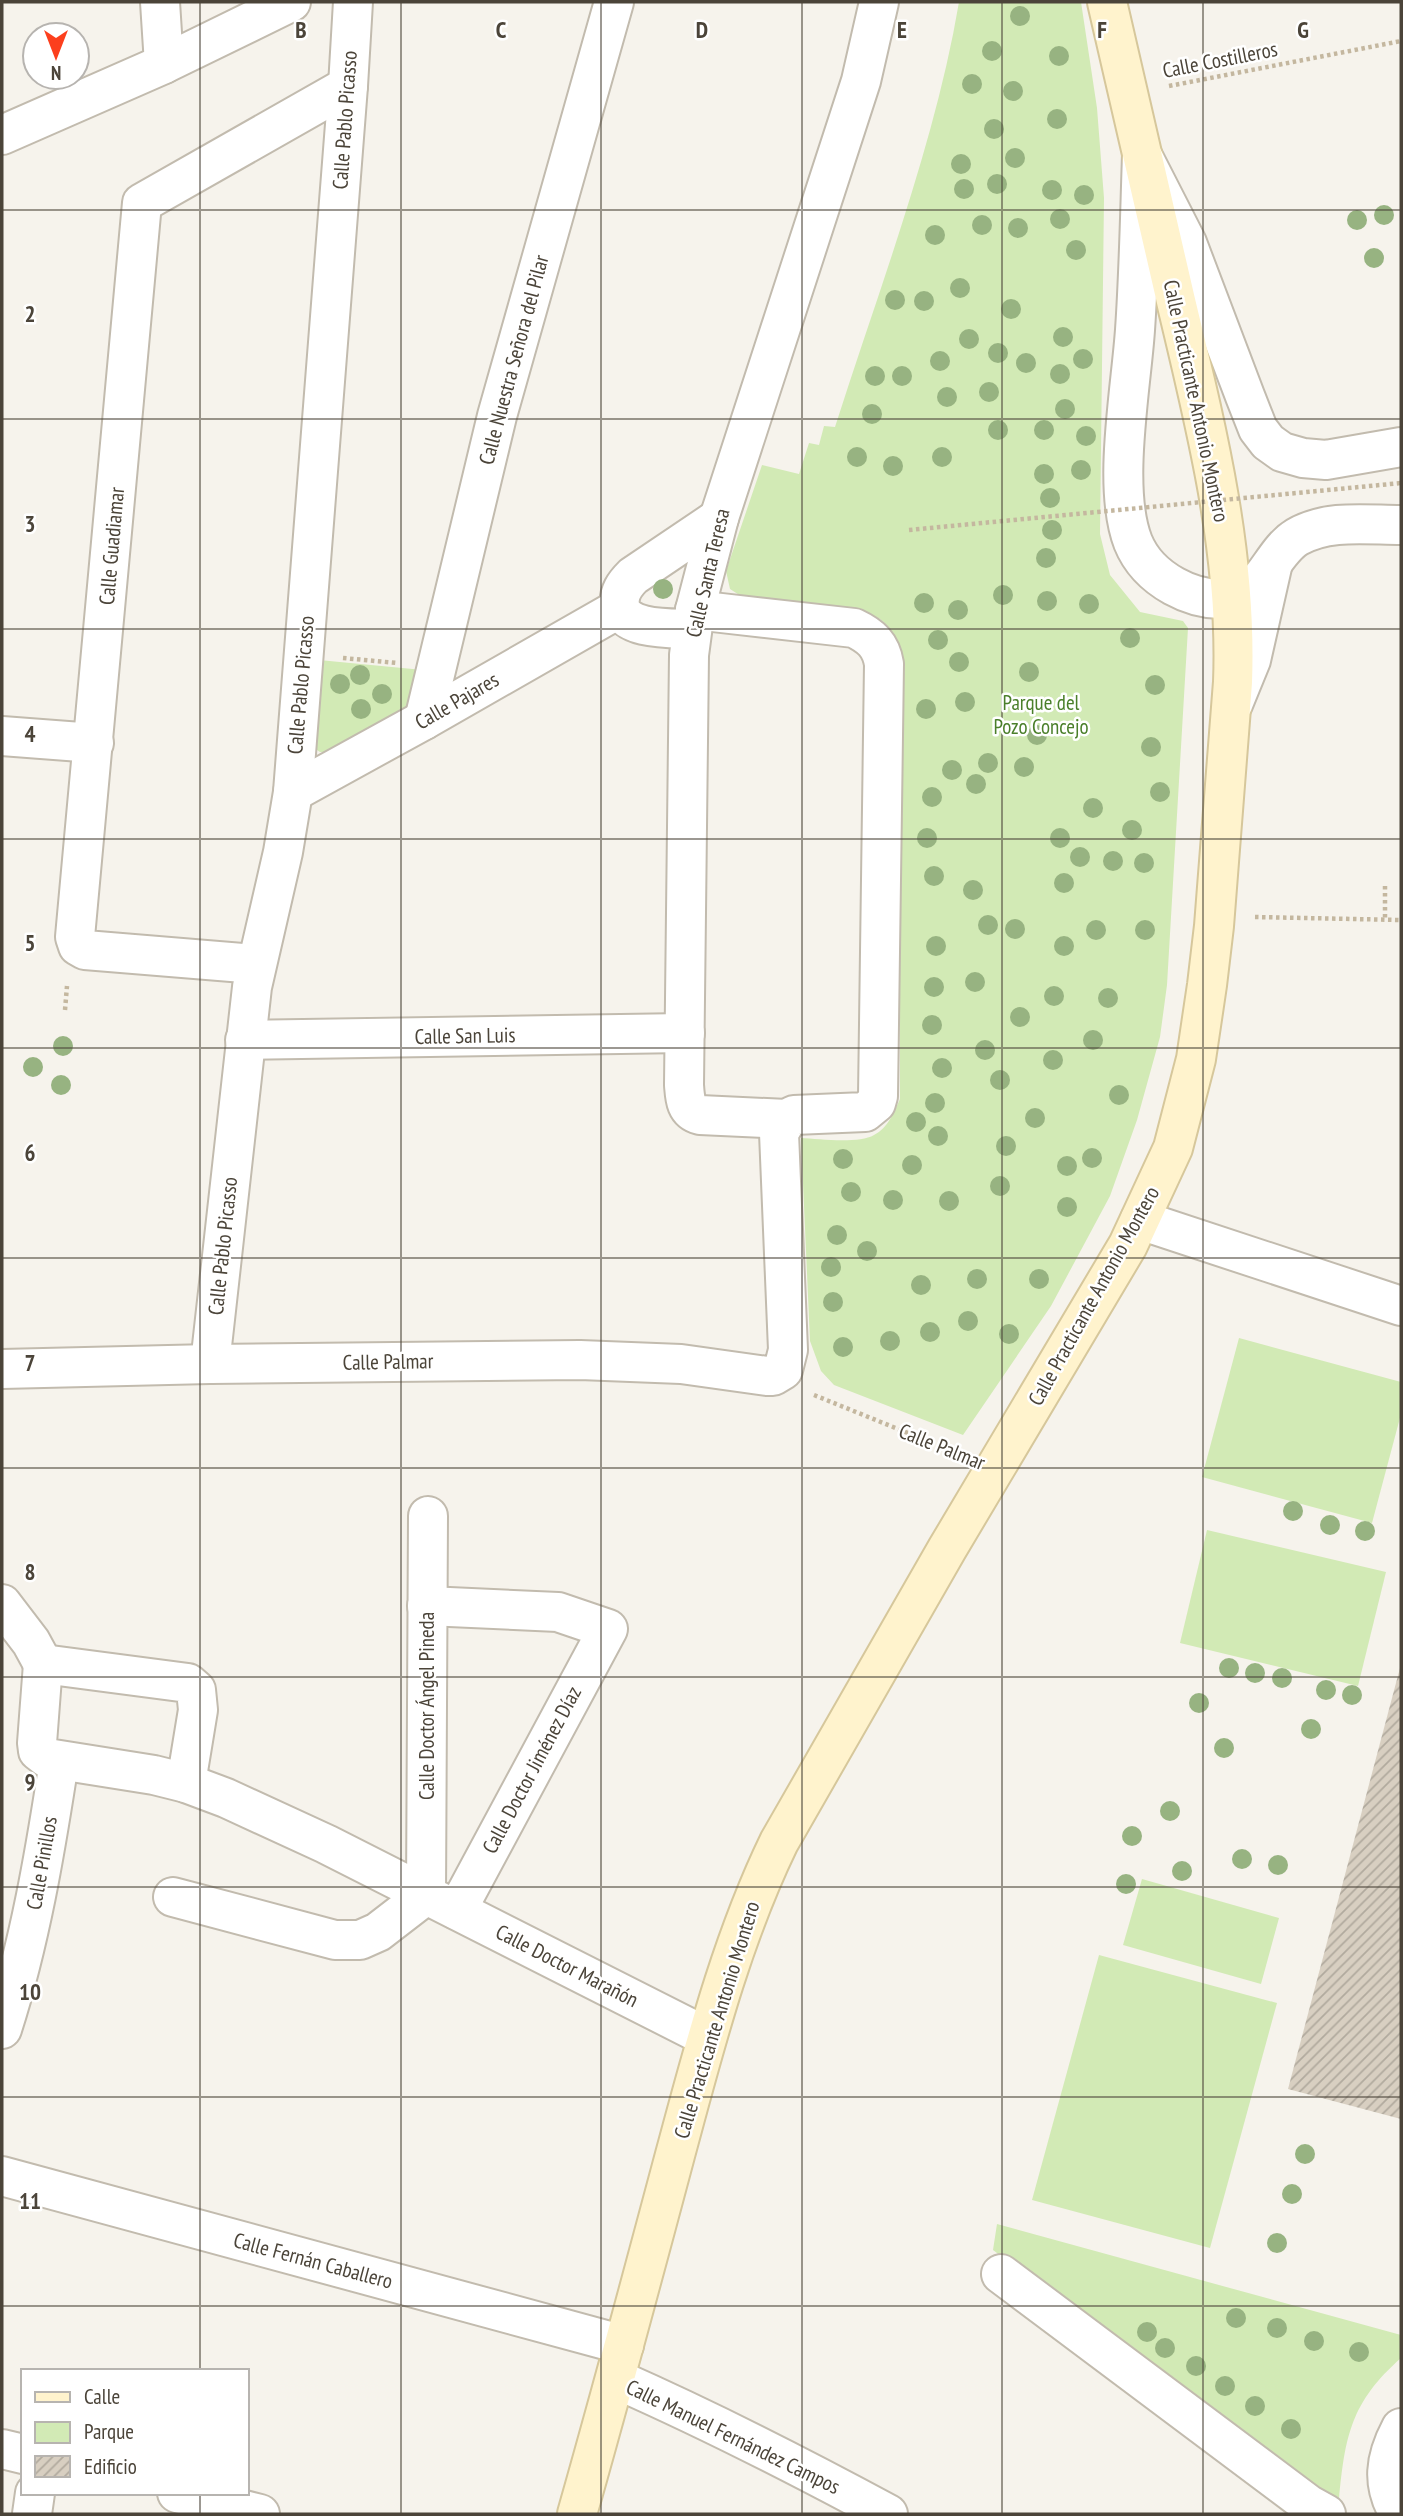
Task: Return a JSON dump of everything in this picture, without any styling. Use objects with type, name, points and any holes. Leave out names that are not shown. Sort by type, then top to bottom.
[{"type":"main road","name":"Calle Practicante Antonio Montero","points":[[577,2514],[707,2037],[748,1911],[779,1842],[995,1468],[1128,1245],[1173,1148],[1196,1059],[1214,926],[1234,643],[1232,598],[1216,475],[1107,2]]},
{"type":"street","points":[[160,2],[164,64]]},
{"type":"street","points":[[2,135],[164,64],[291,2]]},
{"type":"street","name":"Calle Pablo Picasso","points":[[211,1364],[245,1040],[256,964],[283,852],[293,792],[348,86],[352,2]]},
{"type":"street","name":"Calle Nuestra Señora del Pilar","points":[[424,720],[497,416],[614,2]]},
{"type":"street","name":"Calle Santa Teresa","points":[[694,620],[854,628],[867,634],[882,654],[878,1096],[876,1103],[865,1112],[794,1115],[787,1119],[694,1113],[686,1104],[688,678],[694,620],[719,518],[861,81],[879,2]]},
{"type":"street","name":"Calle Guadiamar","points":[[256,964],[85,950],[78,946],[75,937],[142,202],[348,86]]},
{"type":"street","points":[[1142,155],[1196,264],[1258,429],[1268,442],[1282,452],[1303,458],[1326,460],[1401,447]]},
{"type":"street","points":[[1142,155],[1135,326],[1123,469],[1125,510],[1133,543],[1149,568],[1170,586],[1219,598],[1232,598],[1244,595],[1274,558],[1295,538],[1314,528],[1338,525],[1401,525]]},
{"type":"street","points":[[694,620],[632,622],[624,616],[620,608],[624,586],[633,576],[719,518]]},
{"type":"street","points":[[1230,709],[1251,660],[1274,558]]},
{"type":"street","name":"Calle Pajares","points":[[293,792],[620,608]]},
{"type":"street","points":[[2,736],[94,743]]},
{"type":"street","name":"Calle San Luis","points":[[245,1040],[685,1033]]},
{"type":"street","points":[[778,1373],[788,1350],[778,1142],[782,1125],[787,1119]]},
{"type":"street","points":[[1140,1220],[1401,1306]]},
{"type":"street","points":[[1292,1272],[1401,1276]]},
{"type":"street","name":"Calle Palmar","points":[[2,1369],[211,1364],[605,1361],[681,1364],[778,1373]]},
{"type":"street","name":"Calle Doctor Ángel Pineda","points":[[428,1516],[427,1606],[441,1903]]},
{"type":"street","points":[[2,1604],[31,1642],[43,1664],[38,1751],[59,1762]]},
{"type":"street","name":"Calle Doctor Jiménez Díaz","points":[[427,1606],[558,1612],[608,1629],[441,1903]]},
{"type":"street","points":[[43,1664],[188,1683],[196,1690],[198,1710],[186,1783]]},
{"type":"street","name":"Calle Doctor Marañón","points":[[59,1762],[154,1775],[186,1783],[226,1798],[326,1844],[707,2037]]},
{"type":"street","name":"Calle Pinillos","points":[[2,2029],[31,1926],[59,1762]]},
{"type":"street","points":[[173,1897],[335,1940],[360,1940],[441,1903]]},
{"type":"street","name":"Calle Fernán Caballero","points":[[2,2176],[620,2362]]},
{"type":"street","points":[[1001,2274],[1307,2504],[1326,2514]]},
{"type":"street","name":"Calle Manuel Fernández Campos","points":[[620,2362],[771,2452],[888,2514]]},
{"type":"street","points":[[1399,2514],[1391,2501],[1387,2474],[1391,2448],[1401,2428]]},
{"type":"street","points":[[2,2449],[21,2454]]},
{"type":"street","points":[[32,2514],[35,2495]]},
{"type":"street","points":[[185,2495],[260,2514]]},
{"type":"path","name":"Calle Costilleros","points":[[1127,94],[1401,41]]},
{"type":"path","points":[[909,530],[1401,483]]},
{"type":"path","points":[[304,654],[436,667]]},
{"type":"path","points":[[1385,886],[1385,919]]},
{"type":"path","points":[[1303,918],[1401,919]]},
{"type":"path","name":"Calle Palmar","points":[[778,1373],[995,1468]]},
{"type":"green space","name":"Parque del Pozo Concejo","points":[[959,2],[1081,2],[1097,108],[1104,198],[1100,534],[1110,575],[1140,612],[1183,621],[1188,628],[1167,985],[1160,1037],[1137,1120],[1110,1196],[1051,1306],[963,1435],[834,1385],[821,1371],[810,1341],[801,1138],[867,1138],[887,1124],[900,1099],[899,657],[890,631],[880,619],[836,608],[744,598],[730,589],[726,571],[762,465],[799,474],[809,443],[819,445],[824,426],[835,427],[921,162],[949,55]]},
{"type":"green space","points":[[319,660],[423,670],[413,701],[399,718],[331,752],[320,752],[314,748]]},
{"type":"green space","points":[[1239,1338],[1401,1382],[1401,1414],[1372,1523],[1202,1477]]},
{"type":"green space","points":[[1207,1530],[1386,1572],[1358,1686],[1180,1643]]},
{"type":"green space","points":[[1142,1879],[1279,1918],[1261,1984],[1123,1945]]},
{"type":"green space","points":[[1099,1955],[1277,2003],[1210,2248],[1032,2200]]},
{"type":"green space","points":[[997,2224],[1401,2335],[1401,2358],[1371,2390],[1353,2422],[1344,2457],[1339,2500],[1327,2500],[1314,2493],[993,2250]]},
{"type":"building","points":[[1401,1668],[1401,2119],[1288,2089]]}]
